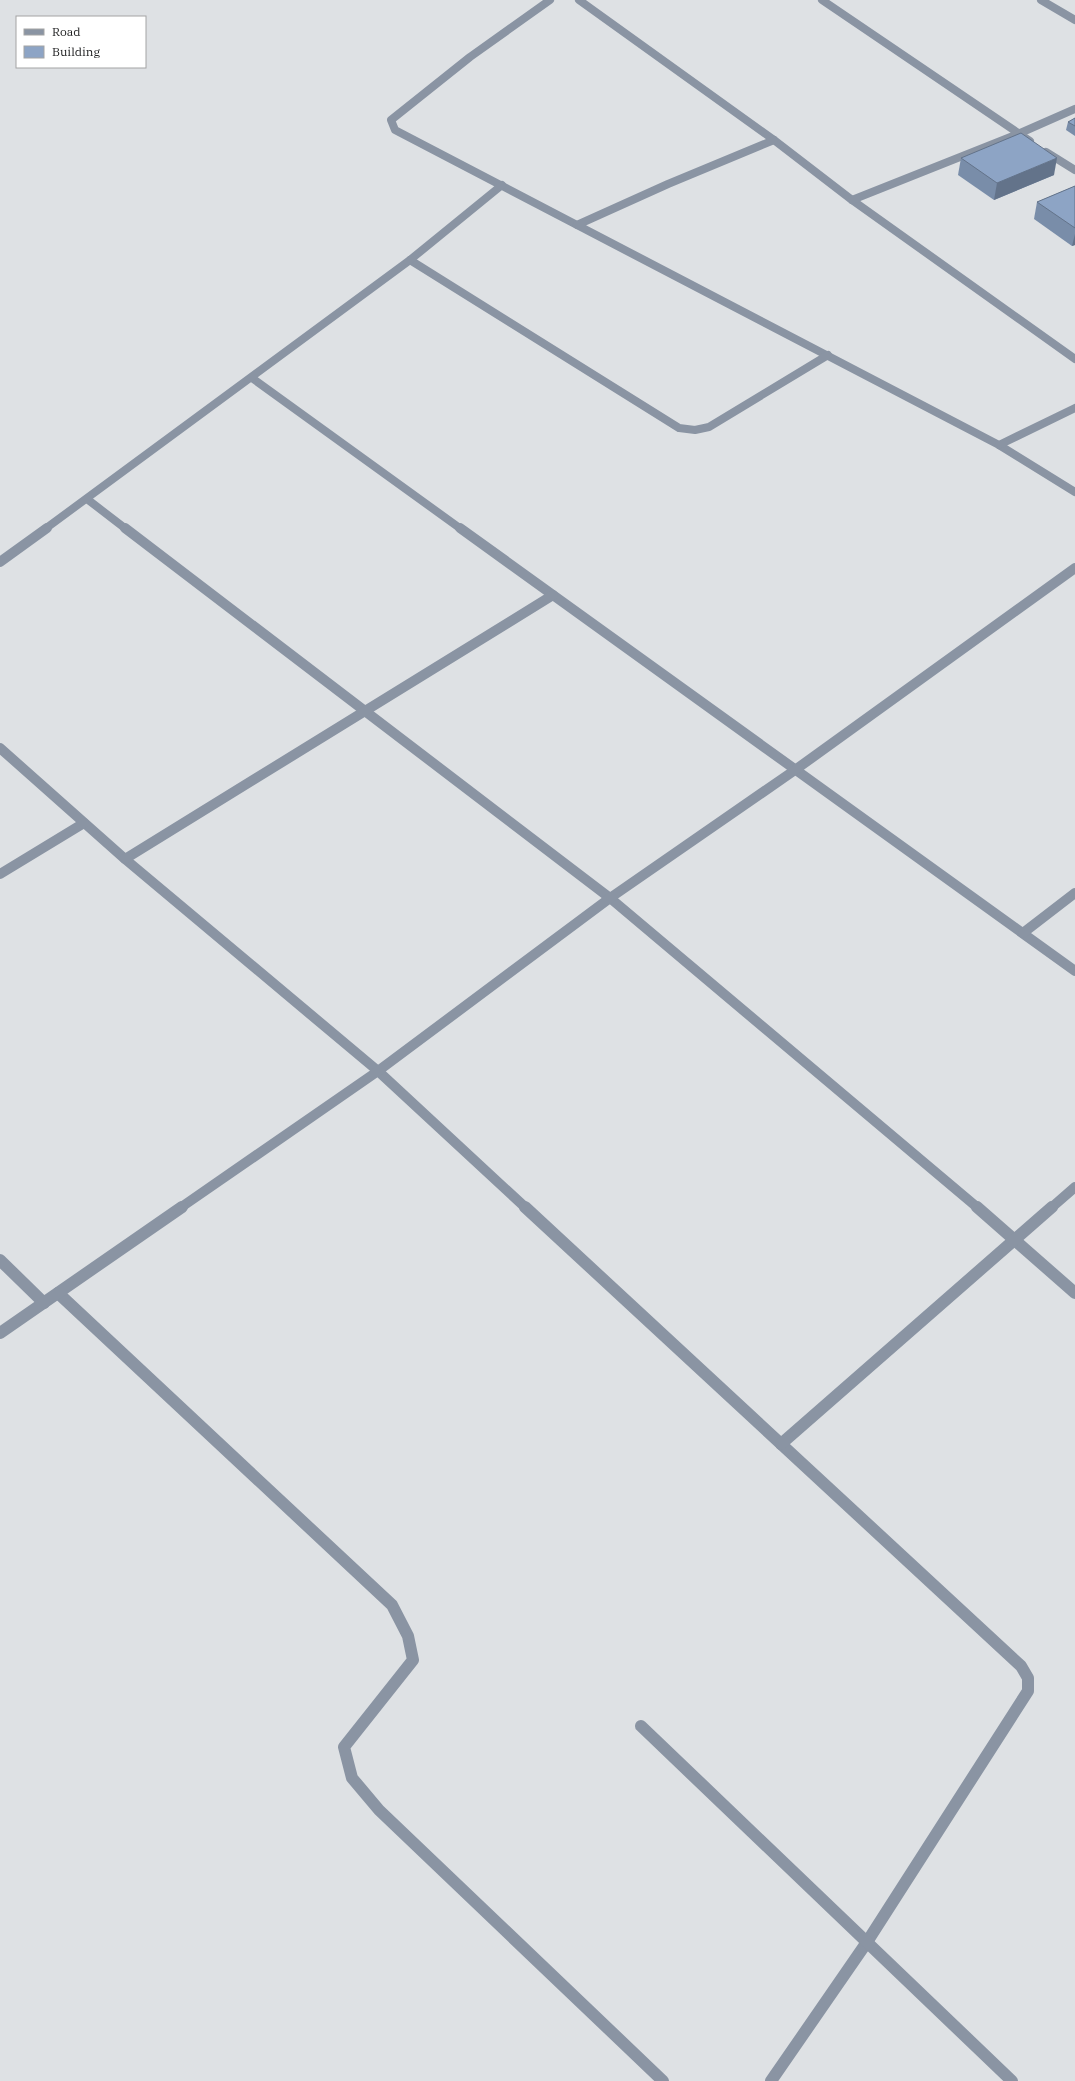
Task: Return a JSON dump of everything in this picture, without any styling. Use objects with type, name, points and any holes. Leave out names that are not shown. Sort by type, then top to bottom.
[{"type":"street","points":[[550,0],[470,57],[391,120],[395,130],[999,445],[1075,492]]},
{"type":"street","points":[[579,0],[774,140],[852,200],[1075,359]]},
{"type":"street","points":[[822,0],[1018,134],[1075,170]]},
{"type":"street","points":[[1041,0],[1075,20]]},
{"type":"street","points":[[852,200],[1018,134],[1075,109]]},
{"type":"street","points":[[577,225],[668,184],[774,140]]},
{"type":"street","points":[[0,562],[252,378],[410,260],[502,186]]},
{"type":"street","points":[[410,260],[679,428],[694,430],[709,427],[828,355]]},
{"type":"street","points":[[252,378],[1075,971]]},
{"type":"street","points":[[999,445],[1075,408]]},
{"type":"street","points":[[87,499],[610,898],[1015,1239],[1075,1293]]},
{"type":"street","points":[[0,1334],[378,1071],[610,898],[795,770],[1075,568]]},
{"type":"street","points":[[125,859],[553,595]]},
{"type":"street","points":[[0,748],[125,859],[378,1071],[1021,1666],[1028,1678],[1028,1691],[867,1942],[771,2081]]},
{"type":"street","points":[[0,874],[84,823]]},
{"type":"street","points":[[1023,933],[1075,893]]},
{"type":"street","points":[[780,1444],[1075,1187]]},
{"type":"street","points":[[0,1260],[44,1303]]},
{"type":"street","points":[[58,1293],[392,1605],[408,1636],[413,1660],[344,1747],[352,1778],[379,1810],[663,2081]]},
{"type":"street","points":[[642,1726],[1012,2081]]},
{"type":"building","points":[[1075,118],[1075,126],[1068,122]]},
{"type":"building","points":[[1021,133],[1057,158],[997,183],[961,158]]},
{"type":"building","points":[[1075,186],[1075,228],[1037,202]]}]
